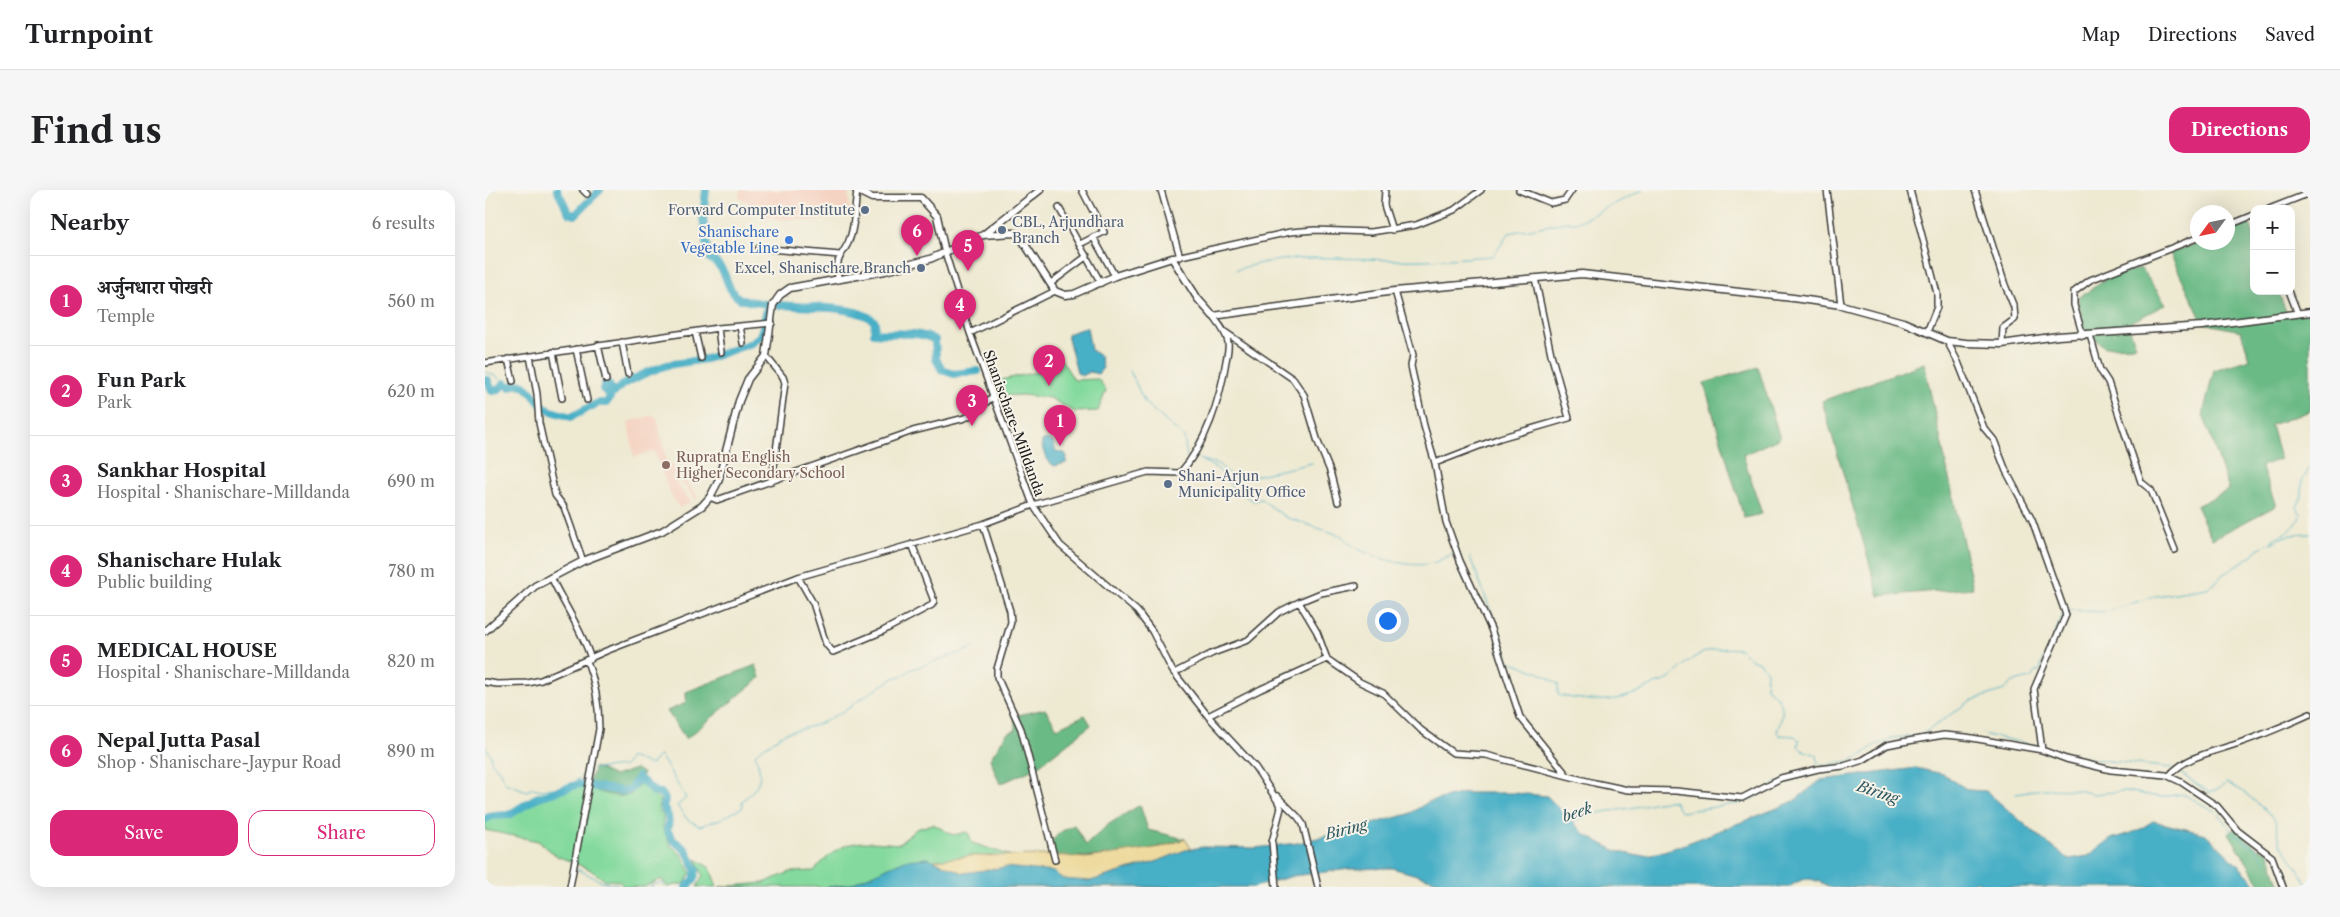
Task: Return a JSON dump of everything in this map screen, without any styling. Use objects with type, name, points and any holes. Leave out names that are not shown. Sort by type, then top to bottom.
[{"type":"street","points":[[485,631],[535,586],[583,561],[662,531],[702,506],[710,497],[718,482],[739,401],[748,379],[766,356],[766,323],[773,305],[785,290],[838,278],[885,271],[930,259],[983,235],[1041,190]]},
{"type":"street","points":[[1080,244],[1104,232],[1082,190]]},
{"type":"street","points":[[1161,190],[1180,257]]},
{"type":"street","points":[[1385,190],[1385,205],[1392,230]]},
{"type":"street","points":[[983,235],[1013,233],[1019,236],[1055,291],[1065,295],[1074,294],[1115,276],[1172,258],[1290,232],[1315,230],[1371,232],[1392,230],[1436,218],[1454,210],[1481,190]]},
{"type":"street","points":[[1519,190],[1551,203],[1565,200],[1572,190]]},
{"type":"street","points":[[1827,190],[1841,305]]},
{"type":"street","points":[[1909,190],[1937,293],[1937,307],[1927,332]]},
{"type":"street","points":[[1975,190],[2005,285],[2014,307],[2015,319],[2003,328],[2002,344]]},
{"type":"street","points":[[838,278],[837,260],[847,246],[852,234],[857,191],[871,198],[921,198],[937,216],[945,252]]},
{"type":"street","points":[[2279,205],[2310,193]]},
{"type":"street","points":[[1059,208],[1101,283]]},
{"type":"street","points":[[2235,223],[2250,217]]},
{"type":"street","points":[[1093,238],[1115,276]]},
{"type":"street","points":[[2175,550],[2151,490],[2141,482],[2108,382],[2099,370],[2074,305],[2074,292],[2090,280],[2190,241]]},
{"type":"street","points":[[759,248],[840,255]]},
{"type":"street","name":"Shanischare-Milldanda","points":[[945,252],[970,333],[1033,505],[1060,545],[1137,611],[1152,631],[1174,673],[1208,716],[1255,767],[1281,808],[1272,842],[1277,886]]},
{"type":"street","points":[[1051,283],[1087,256]]},
{"type":"street","points":[[485,682],[497,684],[528,683],[798,577],[983,524],[1033,505],[1148,472],[1179,474],[1191,461],[1214,412],[1225,370],[1229,344],[1224,332],[1198,299],[1172,258]]},
{"type":"street","points":[[1213,316],[1395,291],[1582,274],[1841,305],[1903,322],[1947,341],[2002,344],[2058,336],[2087,336],[2202,326],[2310,312]]},
{"type":"street","points":[[1435,463],[1500,438],[1569,418],[1551,354],[1535,278]]},
{"type":"street","points":[[970,333],[1055,291]]},
{"type":"street","points":[[1395,291],[1413,355],[1411,366],[1435,463],[1445,522],[1457,555],[1491,630],[1521,717],[1567,774]]},
{"type":"street","points":[[2291,295],[2298,314]]},
{"type":"street","points":[[485,363],[717,328],[766,323]]},
{"type":"street","points":[[740,326],[743,343]]},
{"type":"street","points":[[717,328],[721,352]]},
{"type":"street","points":[[695,332],[701,358]]},
{"type":"street","points":[[1224,332],[1287,375],[1304,395],[1338,502]]},
{"type":"street","points":[[1947,341],[1958,362],[1984,428],[1994,440],[2006,471],[2032,520],[2066,615],[2034,689],[2042,750]]},
{"type":"street","points":[[622,342],[628,374]]},
{"type":"street","points":[[598,345],[606,380]]},
{"type":"street","points":[[576,349],[587,400]]},
{"type":"street","points":[[553,352],[562,398]]},
{"type":"street","points":[[530,356],[539,408],[539,423],[555,495],[564,507],[583,561]]},
{"type":"street","points":[[766,356],[783,377],[785,383],[772,481]]},
{"type":"street","points":[[508,359],[513,381]]},
{"type":"street","points":[[710,497],[717,500],[913,431],[965,418],[975,413],[993,396]]},
{"type":"street","points":[[983,524],[1010,611],[1011,622],[997,669],[997,677],[1021,729],[1055,860]]},
{"type":"street","points":[[798,577],[813,603],[826,644],[833,652],[881,632],[932,605],[934,601],[912,544]]},
{"type":"street","points":[[551,577],[585,640],[599,707],[599,729],[570,887]]},
{"type":"street","points":[[1174,673],[1213,653],[1248,640],[1279,612],[1299,602],[1321,593],[1356,586]]},
{"type":"street","points":[[1299,602],[1317,632],[1327,659],[1360,682],[1383,694],[1421,730],[1453,753],[1486,755],[1567,774],[1595,784],[1628,790],[1677,791],[1742,798],[1781,778],[1818,769],[1844,766],[1863,760],[1887,745],[1944,735],[1959,736],[2042,750],[2066,759],[2111,770],[2169,776],[2217,806],[2238,831],[2272,857],[2283,887]]},
{"type":"street","points":[[1208,716],[1327,659]]},
{"type":"street","points":[[2169,776],[2176,767],[2191,760],[2241,743],[2310,714]]},
{"type":"street","points":[[1271,790],[1303,824],[1318,887]]},
{"type":"shaded area","points":[[740,190],[848,190],[850,213],[832,219],[814,221],[777,219],[747,210],[749,203],[739,198]]},
{"type":"shaded area","name":"Rupratna English Higher Secondary School","points":[[653,415],[657,418],[666,459],[698,498],[695,499],[674,473],[671,476],[691,502],[679,508],[670,493],[654,451],[634,457],[628,422]]},
{"type":"green space","points":[[2249,223],[2250,225],[2250,295],[2280,295],[2287,314],[2310,314],[2310,411],[2271,425],[2280,459],[2261,466],[2276,506],[2212,539],[2196,506],[2229,490],[2203,414],[2214,370],[2250,359],[2241,331],[2203,323],[2170,253],[2190,246],[2190,250],[2235,250],[2235,228]]},
{"type":"green space","points":[[2141,268],[2166,304],[2128,324],[2136,346],[2104,347],[2083,327],[2078,298],[2108,278]]},
{"type":"green space","points":[[1061,359],[1074,380],[1098,379],[1106,390],[1098,411],[1075,412],[1050,398],[1022,395],[998,396],[993,382],[1053,368]]},
{"type":"green space","points":[[1924,363],[1973,588],[1879,596],[1822,401]]},
{"type":"green space","points":[[1758,367],[1780,438],[1743,455],[1762,514],[1744,518],[1704,383]]},
{"type":"green space","points":[[756,665],[760,678],[686,739],[667,711],[686,703],[686,692]]},
{"type":"green space","points":[[1045,709],[1057,728],[1085,715],[1091,725],[1036,768],[1000,784],[990,759],[1007,733],[1016,730],[1014,716]]},
{"type":"green space","points":[[595,767],[614,776],[636,769],[643,773],[634,790],[628,794],[621,796],[605,794],[587,787]]},
{"type":"green space","points":[[640,783],[660,800],[658,809],[663,815],[663,829],[671,846],[680,853],[691,872],[685,883],[667,887],[662,879],[644,887],[624,887],[619,881],[605,880],[589,869],[557,856],[538,841],[485,830],[485,819],[492,816],[509,815],[537,794],[580,785],[618,796],[630,795]]},
{"type":"green space","points":[[1140,805],[1148,830],[1185,839],[1134,852],[1083,857],[1049,856],[1053,840],[1064,830],[1074,825],[1086,845],[1109,824]]},
{"type":"green space","points":[[933,824],[953,835],[968,832],[972,843],[1015,857],[971,856],[866,887],[719,887],[764,883],[790,872],[814,871],[834,852],[843,847],[862,842],[899,844],[916,829]]},
{"type":"green space","points":[[2235,828],[2257,848],[2268,851],[2281,887],[2262,887],[2229,833]]},
{"type":"green space","points":[[696,859],[710,868],[717,887],[697,887],[703,876]]},
{"type":"sand","points":[[1185,839],[1216,887],[866,887],[916,862],[971,856],[1055,855],[1086,858],[1161,847]]},
{"type":"water","points":[[1087,327],[1091,350],[1100,356],[1103,368],[1098,374],[1090,372],[1082,376],[1077,373],[1067,334]]},
{"type":"water","points":[[1046,439],[1053,442],[1056,451],[1065,453],[1067,457],[1066,463],[1054,466],[1049,461],[1042,445],[1042,441]]},
{"type":"water","name":"Biring","points":[[1916,768],[1943,774],[1968,790],[1986,791],[2043,840],[2069,859],[2088,856],[2111,839],[2137,831],[2153,821],[2206,834],[2252,879],[2256,887],[1990,887],[1976,881],[1967,887],[1830,887],[1805,879],[1789,887],[1459,887],[1392,868],[1350,869],[1293,876],[1254,887],[828,887],[851,884],[905,860],[928,858],[963,873],[1006,867],[1054,872],[1063,879],[1090,881],[1158,861],[1185,850],[1203,847],[1255,848],[1298,843],[1409,814],[1428,802],[1464,793],[1515,793],[1547,796],[1586,835],[1616,851],[1638,856],[1680,846],[1780,807],[1794,801],[1821,780]]},
{"type":"waterway","points":[[557,190],[569,213],[575,215],[600,190]]},
{"type":"waterway","points":[[706,190],[703,217],[708,257],[720,267],[732,291],[740,299],[767,304],[853,311],[875,322],[874,333],[913,334],[935,340],[936,359],[942,370],[954,374],[978,371]]},
{"type":"waterway","points":[[1236,270],[1255,264],[1295,259],[1421,260],[1493,256],[1509,233],[1566,222],[1578,222],[1643,190]]},
{"type":"waterway","points":[[485,380],[488,380],[492,391],[498,390],[504,383],[509,387],[520,384],[525,386],[547,409],[571,417],[598,403],[606,403],[610,398],[609,394],[603,389],[605,384],[609,385],[614,393],[622,385],[667,365],[706,359],[752,343],[761,335],[768,305]]},
{"type":"waterway","points":[[1130,371],[1145,403],[1184,437],[1187,457],[1190,458]]},
{"type":"waterway","points":[[485,372],[498,377],[501,386]]},
{"type":"waterway","points":[[1199,459],[1218,469],[1235,491],[1254,501],[1261,499],[1285,517],[1342,536],[1348,543],[1369,554],[1394,562],[1418,565],[1431,563],[1453,554]]},
{"type":"waterway","points":[[1202,460],[1218,464],[1236,480],[1312,463]]},
{"type":"waterway","points":[[2271,544],[2273,539],[2290,530],[2299,519],[2301,514],[2297,508],[2302,495],[2302,481],[2310,467]]},
{"type":"waterway","points":[[2068,610],[2105,612],[2156,596],[2207,588],[2222,575],[2253,555],[2259,548],[2289,535],[2310,534]]},
{"type":"waterway","points":[[1470,557],[1510,661],[1544,675],[1558,684],[1558,695],[1596,700],[1619,698],[1642,691],[1667,680],[1696,656],[1703,653],[1717,649],[1740,649],[1750,659],[1760,662],[1767,672],[1766,688],[1777,697],[1782,706],[1782,717],[1777,731],[1779,735],[1795,736],[1799,740],[1798,746],[1802,750],[1817,755],[1818,764],[1826,766]]},
{"type":"waterway","points":[[1829,765],[1856,758],[1875,745],[1887,742],[1890,738],[1920,736],[1970,701],[2004,690],[2013,682],[2031,678],[2035,672],[2039,671],[2063,614]]},
{"type":"waterway","points":[[593,769],[625,766],[630,757],[651,765],[660,755],[686,798],[677,806],[688,820],[700,826],[721,819],[743,807],[742,801],[753,791],[759,781],[760,776],[755,755],[785,733],[817,725],[851,707],[894,678],[904,675],[910,670],[974,648]]},
{"type":"waterway","points":[[1982,734],[2038,746]]},
{"type":"waterway","points":[[485,746],[491,756],[491,761],[500,772],[505,783],[527,791],[533,788],[541,790],[572,785],[590,770]]},
{"type":"waterway","points":[[2046,748],[2091,759],[2172,768]]},
{"type":"waterway","points":[[2177,771],[2210,793],[2227,783],[2244,792],[2272,816],[2276,822],[2280,843],[2310,887]]},
{"type":"waterway","name":"beek","points":[[1574,822],[1594,814],[1663,801],[1674,801],[1681,812],[1741,803],[1764,793],[1776,783],[1820,772]]},
{"type":"waterway","points":[[485,819],[492,816],[509,815],[536,798],[579,784],[621,791],[630,790],[638,777],[654,792],[661,793],[665,799],[663,807],[668,818],[667,830],[673,840],[686,850],[696,870],[694,880],[686,887]]},
{"type":"waterway","points":[[2016,793],[2043,789],[2078,790],[2093,794],[2125,791],[2160,797],[2183,794],[2216,812],[2236,835],[2257,850],[2266,861]]},
{"type":"waterway","points":[[576,869],[606,883],[617,884],[619,887]]},
{"type":"waterway","points":[[650,887],[662,882],[664,887]]},
{"type":"place","name":"Forward Computer Institute","points":[[865,210]]},
{"type":"place","name":"CBL, Arjundhara Branch","points":[[1002,230]]},
{"type":"place","name":"Shanischare Vegetable Line","points":[[789,240]]},
{"type":"place","name":"Nepal Jutta Pasal","points":[[917,256]]},
{"type":"place","name":"Excel, Shanischare Branch","points":[[921,268]]},
{"type":"place","name":"MEDICAL HOUSE","points":[[968,271]]},
{"type":"place","name":"Shanischare Hulak","points":[[960,330]]},
{"type":"place","name":"Fun Park","points":[[1049,386]]},
{"type":"place","name":"Sankhar Hospital","points":[[972,426]]},
{"type":"place","name":"अर्जुनधारा पोखरी","points":[[1060,446]]},
{"type":"place","name":"Rupratna English Higher Secondary School","points":[[666,465]]},
{"type":"place","name":"Shani-Arjun Municipality Office","points":[[1168,484]]}]
